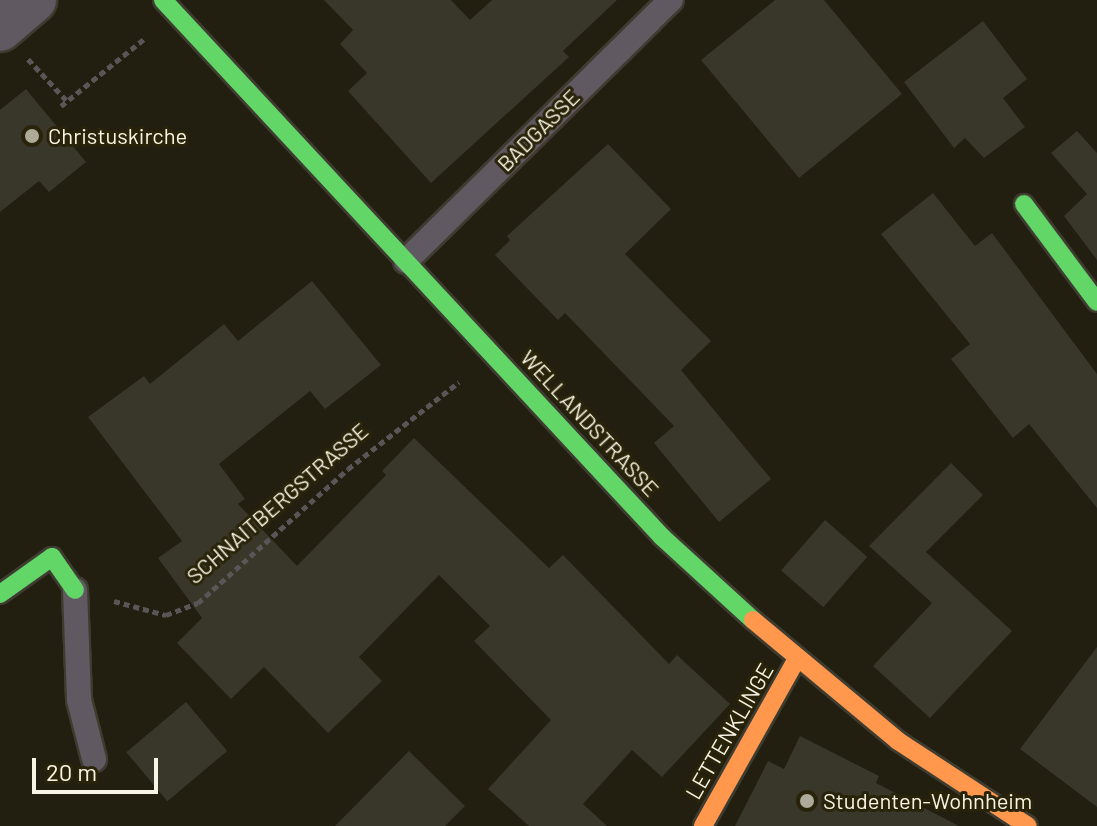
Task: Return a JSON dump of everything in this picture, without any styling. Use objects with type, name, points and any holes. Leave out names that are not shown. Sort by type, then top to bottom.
[{"type":"main road","name":"WELLANDSTRASSE","points":[[169,6],[662,537],[796,660],[898,741],[1028,826]]},
{"type":"main road","points":[[1024,204],[1097,302]]},
{"type":"main road","points":[[0,594],[52,557],[75,590]]},
{"type":"main road","name":"LETTENKLINGE","points":[[703,826],[796,660]]},
{"type":"street","points":[[0,29],[34,0]]},
{"type":"lane","name":"BADGASSE","points":[[406,261],[671,0]]},
{"type":"lane","points":[[75,590],[79,700],[94,759]]},
{"type":"path","points":[[61,106],[169,6]]},
{"type":"path","points":[[0,29],[67,101]]},
{"type":"path","name":"SCHNAITBERGSTRASSE","points":[[75,590],[166,615],[198,603],[491,350]]},
{"type":"building","points":[[324,0],[451,0],[470,20],[492,0],[617,0],[563,51],[569,57],[431,183],[348,91],[367,73],[340,44],[353,30]]},
{"type":"building","points":[[775,0],[824,0],[902,94],[799,178],[701,60]]},
{"type":"building","points":[[983,21],[1027,79],[1003,98],[1025,127],[984,158],[965,138],[954,148],[904,82]]},
{"type":"building","name":"Christuskirche","points":[[26,89],[86,162],[49,192],[39,181],[0,212],[0,110]]},
{"type":"building","points":[[1077,131],[1097,153],[1097,260],[1064,216],[1087,194],[1051,153]]},
{"type":"building","points":[[608,144],[671,209],[625,254],[711,341],[681,370],[771,479],[719,522],[654,443],[674,426],[565,313],[558,320],[495,255],[510,240],[507,236]]},
{"type":"building","points":[[933,193],[975,246],[992,233],[1097,374],[1097,508],[1029,424],[1013,438],[951,359],[970,344],[881,234]]},
{"type":"building","points":[[312,281],[381,365],[325,409],[310,391],[219,464],[245,499],[238,504],[297,566],[386,475],[382,471],[414,438],[549,568],[563,555],[669,664],[677,655],[730,704],[662,777],[632,750],[583,804],[607,826],[529,826],[488,789],[551,720],[474,641],[490,626],[439,575],[359,657],[382,681],[328,733],[264,667],[231,699],[177,643],[202,618],[158,558],[182,541],[88,417],[144,376],[150,384],[224,324],[238,341]]},
{"type":"building","points":[[951,463],[983,495],[926,552],[1012,631],[930,718],[873,666],[932,603],[869,546]]},
{"type":"building","points":[[825,520],[867,557],[823,607],[781,571]]},
{"type":"building","points":[[1097,647],[1097,807],[1020,749]]},
{"type":"building","points":[[186,702],[227,751],[167,801],[126,752]]},
{"type":"building","name":"Studenten-Wohnheim","points":[[800,736],[879,776],[876,783],[959,826],[735,826],[768,761],[784,769]]},
{"type":"building","points":[[409,751],[465,806],[445,826],[335,826]]},
{"type":"traffic: fast","points":[[163,0],[662,537],[753,620]]},
{"type":"traffic: fast","points":[[1024,204],[1097,302]]},
{"type":"traffic: fast","points":[[0,594],[52,557],[75,590]]},
{"type":"traffic: slow","points":[[753,620],[898,741],[1028,826]]},
{"type":"traffic: slow","points":[[703,826],[796,660]]},
{"type":"place","name":"Christuskirche","points":[[32,136]]},
{"type":"place","name":"Studenten-Wohnheim","points":[[807,801]]}]
